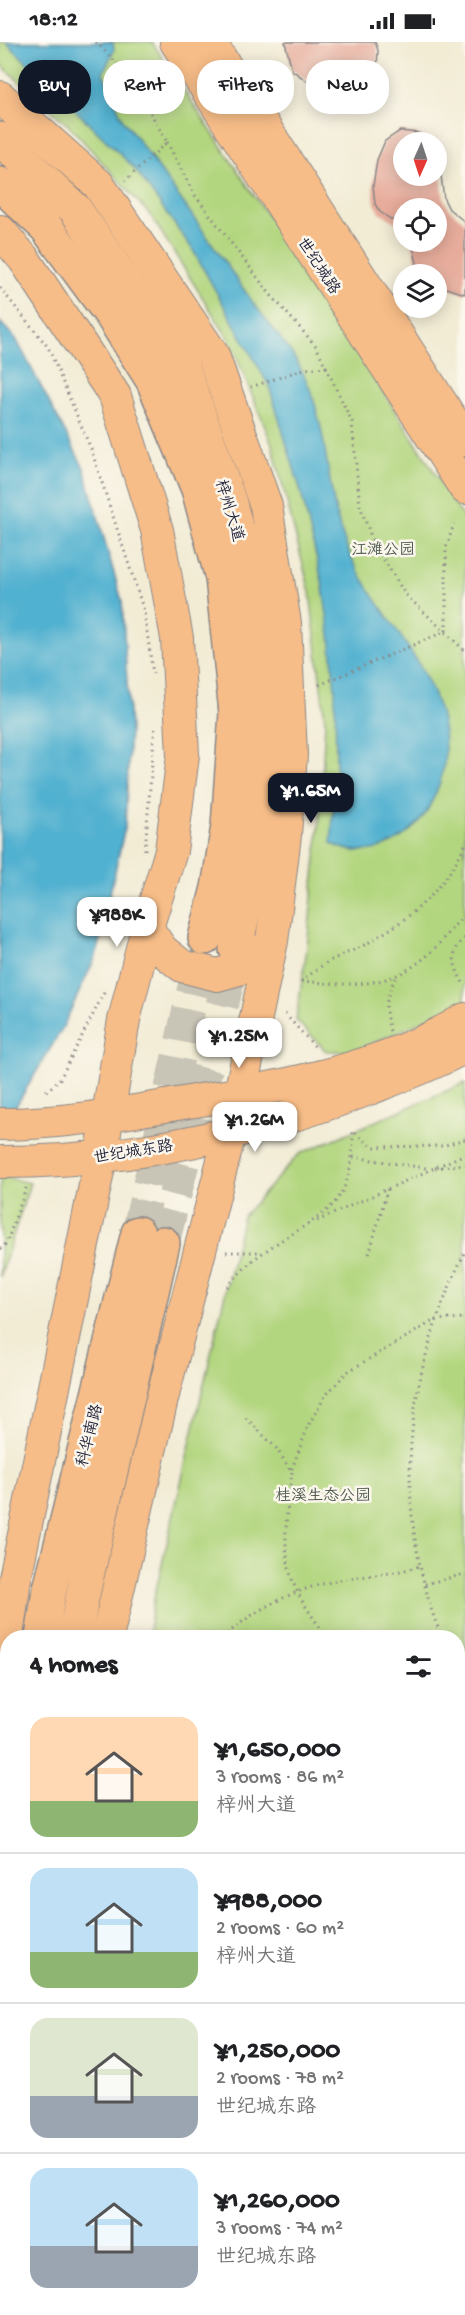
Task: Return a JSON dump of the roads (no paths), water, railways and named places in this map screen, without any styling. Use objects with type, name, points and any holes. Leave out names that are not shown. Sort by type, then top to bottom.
[{"type":"highway","name":"梓州大道","points":[[0,139],[75,209],[182,365],[230,503],[254,592],[262,703],[256,847],[236,949]]},
{"type":"highway","name":"梓州大道","points":[[0,184],[46,227],[112,316],[153,381],[198,489],[222,578],[236,713],[228,826],[218,888],[205,938]]},
{"type":"highway","name":"科华南路","points":[[43,1630],[48,1597],[151,1238],[76,1630]]},
{"type":"main road","name":"世纪城路","points":[[176,42],[465,488]]},
{"type":"main road","name":"世纪城路","points":[[210,42],[465,440]]},
{"type":"main road","points":[[0,97],[98,184],[213,355],[266,506],[285,623],[291,755],[285,835],[272,940],[231,1135],[165,1385],[107,1630]]},
{"type":"main road","points":[[0,231],[24,259],[115,396],[157,530],[177,638],[183,755],[171,851],[147,928],[124,1020],[108,1116],[15,1579],[8,1630]]},
{"type":"main road","points":[[147,928],[162,950],[182,966],[217,975],[253,965],[272,940]]},
{"type":"main road","points":[[9,1124],[108,1116],[308,1081],[433,1038],[465,1019]]},
{"type":"main road","name":"世纪城东路","points":[[16,1167],[231,1135],[327,1105],[436,1063],[465,1047]]},
{"type":"water","points":[[6,42],[113,42],[114,50],[109,60],[103,60],[103,114],[120,114],[249,297],[286,345],[304,375],[320,422],[333,496],[345,544],[371,592],[421,668],[434,695],[442,722],[445,751],[440,782],[434,797],[418,823],[388,845],[361,851],[341,848],[331,843],[336,771],[335,690],[330,635],[322,581],[301,492],[269,386],[191,247],[134,168],[79,114],[91,114],[91,60],[24,60]]},
{"type":"water","points":[[0,322],[16,339],[84,468],[122,601],[130,728],[125,827],[96,956],[62,1029],[0,1133]]},
{"type":"tunnel","points":[[138,1233],[204,943]]},
{"type":"tunnel","points":[[163,1243],[236,949]]},
{"type":"park label","name":"江滩公园","points":[[383,548]]},
{"type":"park label","name":"桂溪生态公园","points":[[323,1494]]}]
